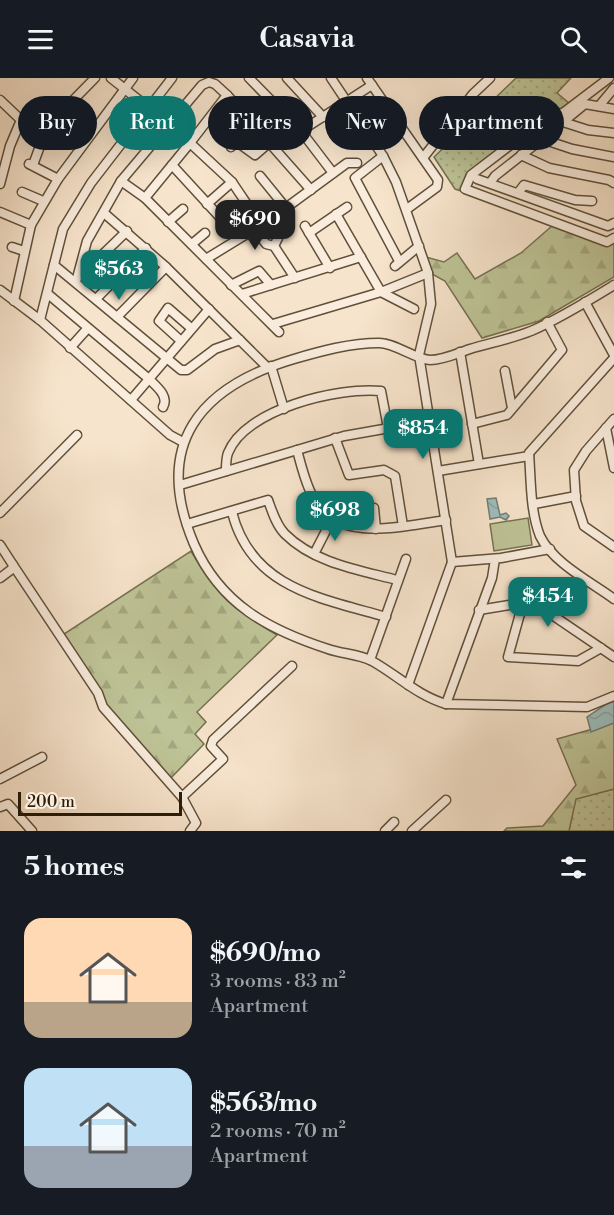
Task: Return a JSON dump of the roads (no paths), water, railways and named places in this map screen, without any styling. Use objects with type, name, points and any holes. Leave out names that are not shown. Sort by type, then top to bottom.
[{"type":"street","points":[[58,179],[31,165],[47,127],[95,78]]},
{"type":"street","points":[[111,78],[135,96]]},
{"type":"street","points":[[14,301],[31,225],[43,201],[133,78]]},
{"type":"street","points":[[157,96],[172,78]]},
{"type":"street","points":[[249,78],[267,96]]},
{"type":"street","points":[[287,78],[323,117],[313,123]]},
{"type":"street","points":[[331,78],[343,96]]},
{"type":"street","points":[[423,158],[473,94],[490,78]]},
{"type":"street","points":[[609,78],[562,113],[551,114],[471,175],[465,189],[607,242],[614,238]]},
{"type":"street","points":[[193,96],[202,85],[209,82],[215,84],[227,95],[196,135]]},
{"type":"street","points":[[354,96],[369,82],[439,184],[406,209]]},
{"type":"street","points":[[599,106],[614,88]]},
{"type":"street","points":[[0,100],[21,120],[10,146],[0,184]]},
{"type":"street","points":[[614,108],[585,104],[562,122],[588,130],[614,133]]},
{"type":"street","points":[[490,183],[542,139],[572,149],[614,158]]},
{"type":"street","points":[[313,146],[333,173]]},
{"type":"street","points":[[196,149],[232,182],[261,225],[278,238],[274,246]]},
{"type":"street","points":[[40,320],[63,229],[91,183],[116,150]]},
{"type":"street","points":[[76,282],[87,241],[121,181],[147,150]]},
{"type":"street","points":[[145,198],[184,150]]},
{"type":"street","points":[[245,150],[255,155],[261,150]]},
{"type":"street","points":[[277,150],[312,190]]},
{"type":"street","points":[[379,150],[406,209],[428,273],[431,304],[419,355],[452,562],[408,685]]},
{"type":"street","points":[[521,155],[549,168],[614,183]]},
{"type":"street","points":[[383,156],[355,178],[397,263],[419,246]]},
{"type":"street","points":[[206,259],[286,208],[347,163],[357,163]]},
{"type":"street","points":[[172,165],[239,238]]},
{"type":"street","points":[[260,176],[286,208]]},
{"type":"street","points":[[477,179],[608,226],[614,223]]},
{"type":"street","points":[[121,181],[145,198],[279,332]]},
{"type":"street","points":[[207,204],[232,182]]},
{"type":"street","points":[[518,193],[524,185],[592,201]]},
{"type":"street","points":[[22,192],[43,201]]},
{"type":"street","points":[[579,214],[581,200]]},
{"type":"street","points":[[330,267],[307,230],[347,207]]},
{"type":"street","points":[[168,222],[183,209]]},
{"type":"street","points":[[0,212],[31,225]]},
{"type":"street","points":[[104,213],[166,267],[268,366],[284,409]]},
{"type":"street","points":[[336,214],[381,292],[414,309]]},
{"type":"street","points":[[261,225],[266,244],[274,246],[295,278]]},
{"type":"street","points":[[84,256],[92,260],[98,259],[127,231]]},
{"type":"street","points":[[192,244],[205,233]]},
{"type":"street","points":[[12,247],[24,251]]},
{"type":"street","points":[[96,299],[146,249]]},
{"type":"street","points":[[242,294],[361,257]]},
{"type":"street","points":[[54,266],[166,359],[184,371],[215,349],[240,340]]},
{"type":"street","points":[[117,317],[166,267]]},
{"type":"street","points":[[231,285],[259,271],[271,285]]},
{"type":"street","points":[[273,324],[381,292],[428,273]]},
{"type":"street","points":[[614,285],[530,331],[429,360],[380,343],[327,349],[268,366],[222,392],[197,414],[183,442],[179,472],[182,510],[202,562],[229,598],[288,636],[370,660],[432,700],[446,704],[587,707],[614,696]]},
{"type":"street","points":[[0,290],[40,320],[170,435],[183,442]]},
{"type":"street","points":[[48,294],[149,379],[164,395],[166,403],[163,408]]},
{"type":"street","points":[[438,471],[529,456],[614,356],[585,302]]},
{"type":"street","points":[[181,341],[159,321],[168,309],[191,328]]},
{"type":"street","points":[[131,400],[209,309]]},
{"type":"street","points":[[472,424],[503,419],[562,350],[548,322]]},
{"type":"street","points":[[70,348],[87,329]]},
{"type":"street","points":[[460,352],[479,464]]},
{"type":"street","points":[[505,371],[512,408]]},
{"type":"street","points":[[226,471],[227,454],[237,438],[261,417],[337,394],[383,388],[388,428]]},
{"type":"street","points":[[614,419],[574,470],[576,496],[584,526],[614,547]]},
{"type":"street","points":[[180,485],[335,438],[429,421]]},
{"type":"street","points":[[606,428],[614,468]]},
{"type":"street","points":[[0,513],[77,435]]},
{"type":"street","points":[[335,438],[348,478],[393,469],[403,526]]},
{"type":"street","points":[[297,450],[313,496],[332,519],[376,529],[446,520]]},
{"type":"street","points":[[529,456],[530,484],[540,534],[562,561],[614,599]]},
{"type":"street","points":[[534,504],[576,496]]},
{"type":"street","points":[[187,524],[232,512],[270,497],[285,534],[314,554],[352,568],[397,580]]},
{"type":"street","points":[[374,508],[376,529]]},
{"type":"street","points":[[232,512],[236,529],[250,555],[270,573],[294,588],[329,602],[386,617]]},
{"type":"street","points":[[314,554],[332,519]]},
{"type":"street","points":[[0,545],[98,693],[103,707],[182,797],[196,822],[190,831]]},
{"type":"street","points":[[452,562],[495,559],[550,549]]},
{"type":"street","points":[[370,660],[406,559]]},
{"type":"street","points":[[446,704],[492,578],[495,559]]},
{"type":"street","points":[[0,578],[13,565]]},
{"type":"street","points":[[479,610],[523,603],[536,604],[614,657]]},
{"type":"street","points":[[523,603],[504,660],[578,661],[601,648]]},
{"type":"street","points":[[182,797],[223,759],[211,746],[213,740],[292,666]]},
{"type":"street","points":[[0,779],[42,757]]},
{"type":"street","points":[[412,831],[446,800]]},
{"type":"street","points":[[0,807],[8,804],[32,831]]},
{"type":"street","points":[[385,831],[394,822]]},
{"type":"water","points":[[496,498],[500,515],[506,513],[509,516],[506,520],[500,517],[490,519],[487,499]]},
{"type":"water","points":[[614,699],[614,723],[591,732],[587,717]]}]
